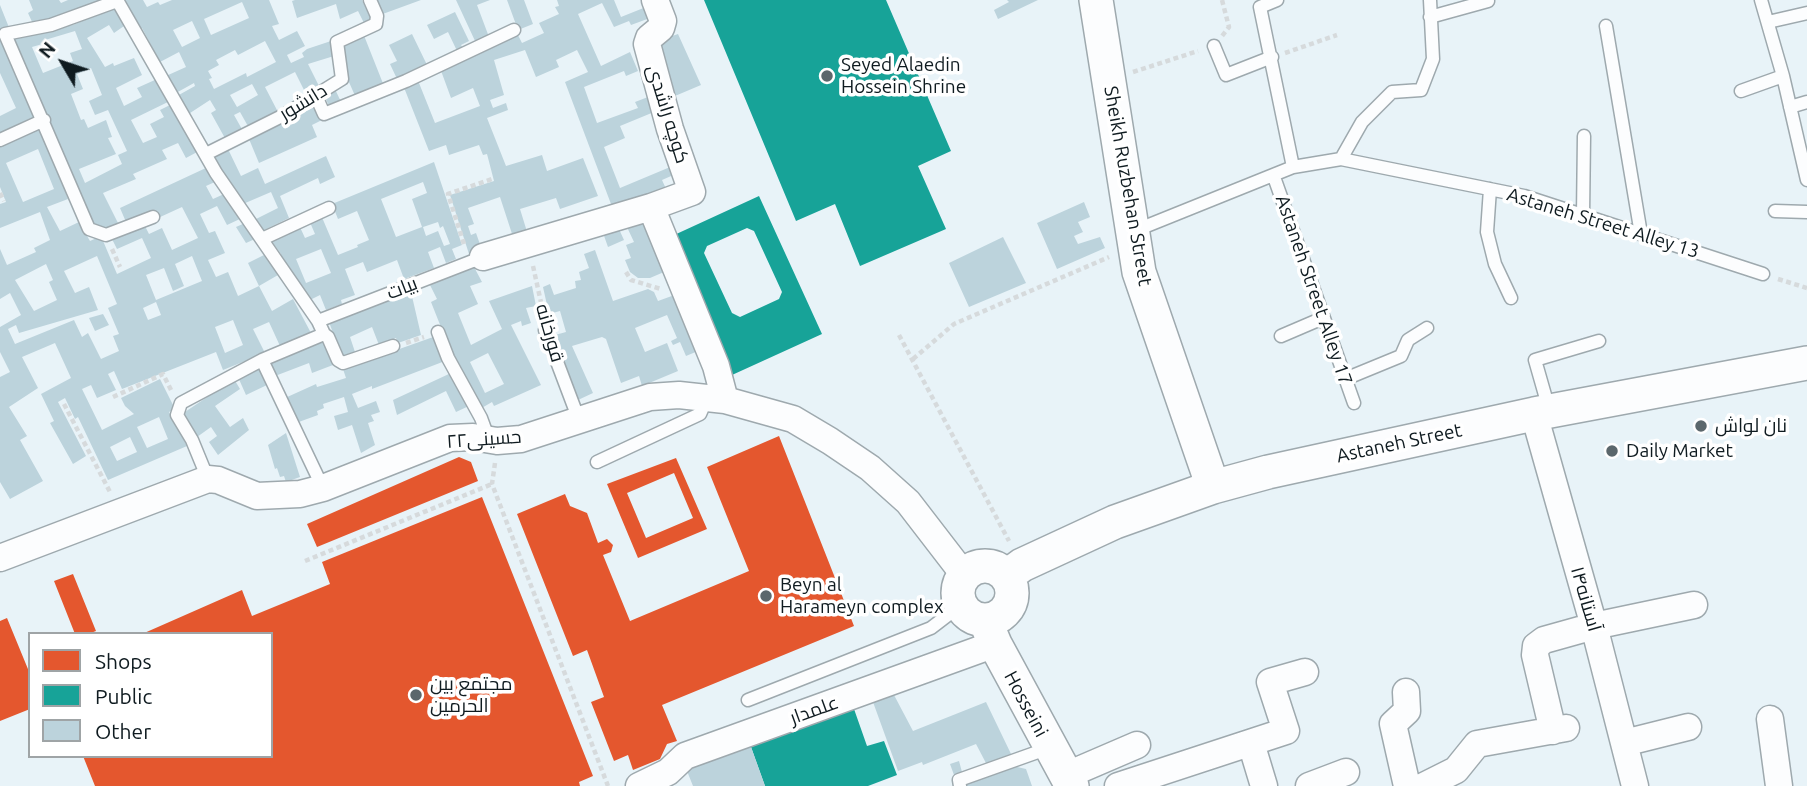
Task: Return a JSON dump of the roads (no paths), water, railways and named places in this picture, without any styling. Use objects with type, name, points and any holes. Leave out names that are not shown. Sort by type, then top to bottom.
[{"type":"street","name":"کوچه راشدی","points":[[651,207],[692,192],[670,129],[647,44],[649,38],[661,28],[663,20],[655,0]]},
{"type":"street","name":"Sheikh Ruzbehan Street","points":[[1096,0],[1139,272],[1213,487]]},
{"type":"street","name":"بیات","points":[[477,259],[651,207]]},
{"type":"street","points":[[651,207],[716,366],[716,399]]},
{"type":"street","name":"Astaneh Street","points":[[1015,571],[1115,522],[1213,487],[1268,472],[1541,412],[1807,363]]},
{"type":"street","name":"حسینی۲۲","points":[[208,479],[257,496],[300,494],[323,488],[450,438],[521,439],[650,397],[679,395],[716,399],[793,419],[870,468],[908,502],[976,611]]},
{"type":"street","name":"آستانه۱۴","points":[[1541,412],[1635,786]]},
{"type":"street","points":[[0,558],[208,479]]},
{"type":"street","points":[[981,566],[1015,571],[1008,609],[1002,615],[976,611],[981,566]]},
{"type":"street","points":[[1424,786],[1456,770],[1477,744],[1560,730],[1535,655],[1536,646],[1544,640],[1594,626],[1694,605]]},
{"type":"street","name":"Hosseini","points":[[976,611],[1068,781]]},
{"type":"street","name":"علمدار","points":[[639,786],[668,772],[685,757],[976,611]]},
{"type":"street","points":[[1118,786],[1183,776],[1251,743],[1286,731],[1270,682],[1305,672]]},
{"type":"street","points":[[1406,692],[1407,711],[1393,724],[1407,786]]},
{"type":"street","points":[[1770,719],[1779,786]]},
{"type":"street","points":[[1624,743],[1688,727]]},
{"type":"street","points":[[1251,743],[1264,786]]},
{"type":"street","points":[[1068,781],[1137,745]]},
{"type":"street","points":[[1309,786],[1346,772]]},
{"type":"lane","points":[[153,216],[106,235],[89,229],[5,34],[51,25],[117,0],[216,173],[328,337],[338,360],[343,363],[393,345]]},
{"type":"lane","name":"دانشور","points":[[206,154],[316,96],[342,79],[337,42],[376,24],[377,16],[370,0]]},
{"type":"lane","points":[[1277,0],[1260,7],[1293,167]]},
{"type":"lane","points":[[1341,159],[1362,122],[1392,92],[1421,90],[1433,59],[1430,0]]},
{"type":"lane","points":[[1761,0],[1783,76],[1807,180]]},
{"type":"lane","points":[[1430,18],[1488,1]]},
{"type":"lane","points":[[1768,22],[1807,13]]},
{"type":"lane","points":[[1606,26],[1641,234]]},
{"type":"lane","points":[[316,96],[324,114],[406,81],[514,30]]},
{"type":"lane","points":[[1214,46],[1226,75],[1272,57]]},
{"type":"lane","points":[[1741,91],[1783,76]]},
{"type":"lane","points":[[1790,107],[1807,102]]},
{"type":"lane","points":[[0,140],[44,120]]},
{"type":"lane","points":[[1583,215],[1584,136]]},
{"type":"lane","name":"Astaneh Street Alley 13","points":[[1135,238],[1293,167],[1341,159],[1524,196],[1763,274]]},
{"type":"lane","name":"Astaneh Street Alley 17","points":[[1273,177],[1353,403]]},
{"type":"lane","points":[[1490,189],[1487,232],[1495,264],[1511,298]]},
{"type":"lane","points":[[262,239],[329,208]]},
{"type":"lane","points":[[1775,211],[1807,212]]},
{"type":"lane","name":"بیات","points":[[317,321],[477,259]]},
{"type":"lane","points":[[1281,336],[1323,318]]},
{"type":"lane","points":[[1345,379],[1401,356],[1408,340],[1427,328]]},
{"type":"lane","name":"قورخانه","points":[[545,331],[579,420]]},
{"type":"lane","points":[[439,332],[449,358],[493,440]]},
{"type":"lane","points":[[208,479],[192,440],[177,415],[180,403],[262,360],[324,334]]},
{"type":"lane","points":[[1541,412],[1535,360],[1599,341]]},
{"type":"lane","points":[[262,360],[323,488]]},
{"type":"lane","points":[[597,462],[700,414],[716,399]]},
{"type":"lane","points":[[748,700],[976,611]]},
{"type":"lane","points":[[960,786],[959,780],[1049,748]]},
{"type":"place","name":"Seyed Alaedin Hossein Shrine","points":[[827,76]]},
{"type":"place","name":"نان لواش","points":[[1701,426]]},
{"type":"place","name":"Daily Market","points":[[1612,451]]},
{"type":"place","name":"Beyn al Harameyn complex","points":[[766,596]]},
{"type":"place","name":"مجتمع بین الحرمین","points":[[416,695]]}]
